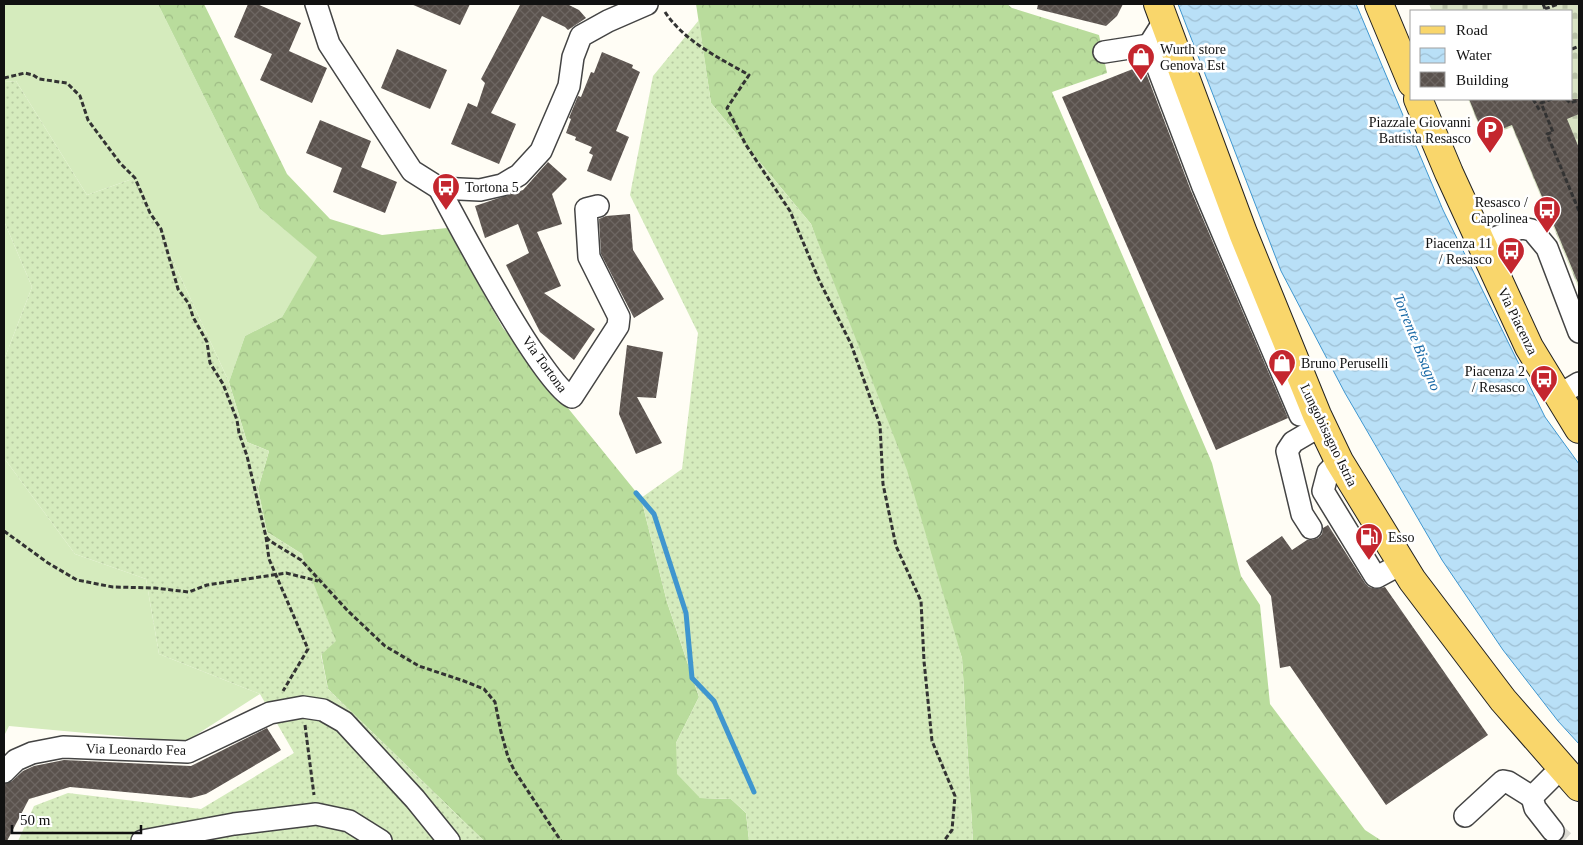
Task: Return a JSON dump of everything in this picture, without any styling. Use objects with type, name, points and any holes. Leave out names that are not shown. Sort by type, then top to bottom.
[{"type":"main road","points":[[1379,4],[1410,78]]},
{"type":"main road","name":"Lungobisagno Istria","points":[[1158,24],[1213,184],[1339,461],[1401,564],[1503,700],[1570,778]]},
{"type":"main road","name":"Via Piacenza","points":[[1418,100],[1449,173],[1529,347],[1569,389],[1579,429]]},
{"type":"street","points":[[316,4],[329,44],[412,172],[439,188],[480,190],[502,185],[519,175],[541,151],[569,86],[573,57],[581,36],[608,21],[647,4]]},
{"type":"street","points":[[1104,52],[1158,24]]},
{"type":"street","name":"Via Tortona","points":[[439,188],[502,301],[539,361],[562,390],[572,397],[618,326],[619,317],[589,257],[586,209],[598,206]]},
{"type":"street","points":[[1481,243],[1521,228],[1532,230],[1547,248],[1579,332]]},
{"type":"street","points":[[1311,528],[1302,514],[1287,451],[1293,442],[1320,420]]},
{"type":"street","name":"Via Leonardo Fea","points":[[4,772],[16,760],[32,753],[63,747],[188,752],[270,713],[303,706],[323,710],[344,722],[415,798],[449,841]]},
{"type":"street","points":[[1532,797],[1570,778]]},
{"type":"street","points":[[1465,816],[1503,781],[1508,782],[1532,797],[1535,808],[1553,830]]},
{"type":"street","points":[[142,841],[234,824],[316,814],[349,821],[381,841]]},
{"type":"path","points":[[664,4],[665,13],[686,36],[749,75],[727,108],[746,145],[790,211],[819,280],[851,344],[880,425],[883,484],[896,546],[921,601],[924,661],[932,741],[956,796],[952,830],[944,841]]},
{"type":"path","points":[[1543,4],[1546,10],[1558,4]]},
{"type":"path","points":[[4,78],[26,74],[33,75],[39,79],[67,83],[80,96],[88,120],[120,162],[135,178],[150,213],[161,230],[178,289],[189,304],[193,317],[207,342],[210,363],[222,384],[237,420],[266,537],[269,558],[308,649],[270,713]]},
{"type":"path","points":[[1534,100],[1540,110]]},
{"type":"path","points":[[1549,100],[1541,103],[1553,132],[1548,134],[1579,211]]},
{"type":"path","points":[[1567,100],[1570,103],[1579,100]]},
{"type":"path","points":[[4,531],[48,563],[77,580],[113,587],[155,588],[188,592],[207,584],[286,573],[319,581]]},
{"type":"path","points":[[266,537],[301,560],[319,581],[385,646],[405,659],[428,670],[454,677],[484,689],[495,702],[502,738],[514,770],[561,841]]},
{"type":"path","points":[[303,706],[316,814]]},
{"type":"green space","points":[[4,4],[158,4],[260,209],[318,257],[282,317],[245,336],[229,382],[135,178],[87,195],[16,81],[4,82]]},
{"type":"green space","points":[[158,4],[204,4],[287,174],[330,219],[382,235],[447,228],[503,328],[641,498],[667,602],[699,697],[676,743],[700,798],[731,799],[746,813],[749,841],[484,841],[328,689],[302,554],[267,532],[258,489],[269,451],[247,442],[229,382],[245,336],[282,317],[317,257],[260,209]]},
{"type":"green space","points":[[696,4],[1007,4],[1012,8],[1099,35],[1107,73],[1052,92],[1212,463],[1241,576],[1260,605],[1270,704],[1365,830],[1382,841],[973,841],[962,658],[811,224],[711,103]]},
{"type":"green space","points":[[1429,4],[1579,4],[1579,289],[1512,127],[1484,138],[1468,100],[1573,100],[1573,10],[1432,10]]},
{"type":"green space","points":[[699,20],[711,103],[811,224],[907,470],[962,658],[973,841],[749,841],[746,813],[731,799],[700,798],[677,774],[676,743],[699,697],[667,602],[641,498],[682,469],[698,333],[630,195],[653,76]]},
{"type":"green space","points":[[16,81],[87,195],[135,178],[229,382],[247,442],[269,451],[258,489],[267,532],[302,554],[336,641],[321,655],[328,689],[484,841],[18,841],[34,806],[68,793],[201,809],[294,753],[260,694],[159,654],[146,579],[75,554],[4,458],[4,360],[32,287],[4,221],[4,82]]},
{"type":"green space","points":[[4,221],[32,287],[4,360]]},
{"type":"green space","points":[[4,458],[75,554],[146,579],[159,654],[260,694],[185,742],[9,726],[4,736]]},
{"type":"water","name":"Torrente Bisagno","points":[[1178,4],[1356,4],[1443,210],[1545,417],[1579,464],[1579,744],[1558,721],[1503,650],[1442,560],[1345,393],[1281,271]]},
{"type":"building","points":[[248,4],[257,4],[301,23],[289,51],[327,68],[312,103],[260,80],[272,54],[234,37]]},
{"type":"building","points":[[411,4],[470,4],[460,25]]},
{"type":"building","points":[[516,4],[567,4],[579,10],[586,18],[568,30],[542,16],[491,113],[516,124],[499,164],[451,144],[468,103],[477,107],[485,83],[481,79],[520,5]]},
{"type":"building","points":[[1038,4],[1123,4],[1117,16],[1106,26],[1037,9]]},
{"type":"building","points":[[397,49],[447,70],[430,109],[381,88]]},
{"type":"building","points":[[602,52],[633,65],[632,68],[640,72],[616,131],[629,137],[611,181],[587,171],[593,155],[589,153],[592,147],[575,140],[576,137],[566,133],[571,119],[569,118],[578,96],[581,97],[591,72],[594,73]]},
{"type":"building","points":[[1143,65],[1191,191],[1288,418],[1216,450],[1062,97]]},
{"type":"building","points":[[1579,99],[1579,114],[1567,119],[1579,148],[1579,285],[1512,125],[1484,136],[1469,100]]},
{"type":"building","points":[[320,120],[371,141],[361,167],[397,182],[385,213],[333,192],[342,168],[306,153]]},
{"type":"building","points":[[548,162],[567,179],[552,194],[562,224],[537,232],[561,286],[544,293],[595,329],[574,360],[540,332],[506,265],[529,253],[518,224],[485,238],[475,206],[523,190]]},
{"type":"building","points":[[630,214],[633,250],[664,299],[634,318],[601,254],[599,219],[606,216]]},
{"type":"building","points":[[627,345],[663,352],[656,398],[637,397],[662,443],[636,454],[619,414]]},
{"type":"building","points":[[1328,525],[1365,583],[1369,587],[1377,589],[1385,587],[1488,735],[1386,805],[1290,666],[1280,668],[1271,596],[1246,561],[1282,536],[1292,550],[1307,540],[1318,538],[1322,534],[1323,528]]},
{"type":"building","points":[[267,728],[281,750],[206,794],[191,798],[70,787],[29,799],[7,841],[4,841],[4,784],[12,781],[23,771],[34,766],[64,760],[191,766]]},
{"type":"waterway","points":[[636,493],[654,514],[686,613],[692,678],[714,701],[754,792]]},
{"type":"tunnel","points":[[1553,831],[1564,841]]},
{"type":"place","name":"Wurth store Genova Est","points":[[1141,81]]},
{"type":"place","name":"Piazzale Giovanni Battista Resasco","points":[[1490,154]]},
{"type":"place","name":"Tortona 5","points":[[446,211]]},
{"type":"place","name":"Resasco / Capolinea","points":[[1547,234]]},
{"type":"place","name":"Piacenza 11 / Resasco","points":[[1511,275]]},
{"type":"place","name":"Bruno Peruselli","points":[[1282,387]]},
{"type":"place","name":"Piacenza 2 / Resasco","points":[[1544,403]]},
{"type":"place","name":"Esso","points":[[1369,561]]}]
